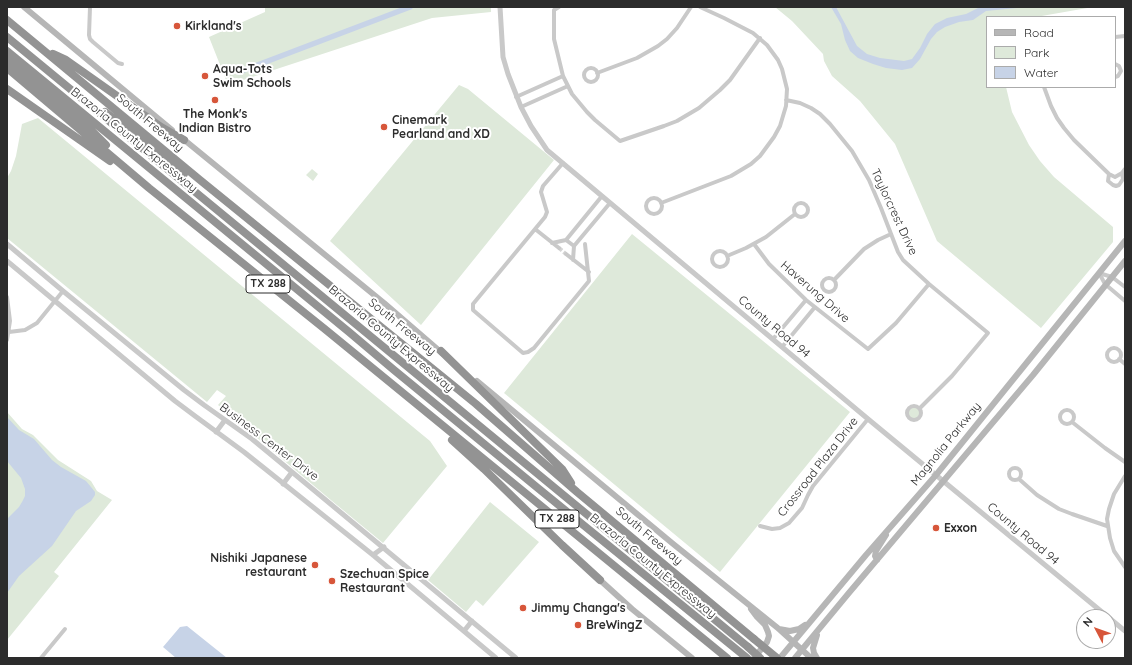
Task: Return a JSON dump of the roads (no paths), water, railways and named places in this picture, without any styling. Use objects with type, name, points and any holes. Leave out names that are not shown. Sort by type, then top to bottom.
[{"type":"highway","name":"South Freeway","points":[[7,20],[476,404],[577,492],[779,658]]},
{"type":"highway","name":"Brazoria County Expressway","points":[[7,38],[746,653]]},
{"type":"highway","name":"Brazoria County Expressway","points":[[7,51],[533,484],[746,653],[760,658]]},
{"type":"highway","points":[[46,51],[66,60],[161,127],[184,140]]},
{"type":"highway","points":[[24,52],[41,60],[211,195],[225,200]]},
{"type":"highway","points":[[7,59],[90,130],[149,188]]},
{"type":"highway","name":"TX 288","points":[[7,68],[149,188],[727,658]]},
{"type":"highway","points":[[7,89],[149,188]]},
{"type":"highway","points":[[441,351],[562,469],[577,492]]},
{"type":"highway","points":[[386,380],[484,469],[600,580]]},
{"type":"main road","points":[[24,7],[384,303],[672,543],[779,629],[811,658]]},
{"type":"main road","name":"Magnolia Parkway","points":[[779,658],[936,475],[1125,241]]},
{"type":"main road","name":"Magnolia Parkway","points":[[795,658],[1026,383],[1125,261]]},
{"type":"main road","points":[[1016,376],[1026,383]]},
{"type":"main road","points":[[876,560],[876,551],[883,543],[891,527]]},
{"type":"main road","points":[[600,580],[632,609],[692,658]]},
{"type":"main road","points":[[745,602],[765,625],[769,636],[767,642],[754,658]]},
{"type":"main road","points":[[779,629],[790,631],[800,629],[813,619]]},
{"type":"main road","points":[[817,658],[813,648],[822,626]]},
{"type":"street","points":[[90,7],[90,39],[118,63],[122,64]]},
{"type":"street","name":"County Road 94","points":[[500,7],[503,57],[516,97],[531,126],[548,150],[868,419],[1124,629]]},
{"type":"street","points":[[559,7],[554,10],[554,39],[563,76],[572,94],[587,112],[620,141],[677,121],[699,108],[730,80],[760,38]]},
{"type":"street","points":[[597,72],[637,58],[658,46],[677,28],[691,7]]},
{"type":"street","points":[[661,203],[731,176],[751,164],[760,156],[774,137],[783,116],[786,100],[786,84],[782,69],[773,52],[753,33],[700,7]]},
{"type":"street","points":[[1116,64],[1119,66],[1120,72],[1116,77]]},
{"type":"street","points":[[516,97],[563,76]]},
{"type":"street","points":[[521,107],[568,86]]},
{"type":"street","points":[[1044,88],[1051,106],[1064,128],[1074,140],[1109,174],[1115,177],[1122,173],[1125,169]]},
{"type":"street","name":"Taylorcrest Drive","points":[[786,100],[800,103],[811,108],[820,114],[830,124],[852,151],[869,180],[898,252],[903,260],[929,284],[988,333],[952,376],[920,408]]},
{"type":"street","points":[[563,163],[543,186],[541,192],[547,212],[545,217],[473,304],[473,310],[523,353],[528,352],[534,348],[589,281],[585,244]]},
{"type":"street","points":[[1109,174],[1108,180],[1116,186],[1123,180],[1122,173]]},
{"type":"street","points":[[552,242],[566,240],[602,196]]},
{"type":"street","points":[[573,260],[574,246],[610,203]]},
{"type":"street","points":[[727,256],[754,244],[779,228],[795,214]]},
{"type":"street","points":[[535,229],[559,248]]},
{"type":"street","points":[[834,280],[864,249],[891,234]]},
{"type":"street","points":[[566,240],[574,246]]},
{"type":"street","name":"Business Center Drive","points":[[7,244],[189,394],[252,439],[516,658]]},
{"type":"street","name":"Haverung Drive","points":[[754,244],[769,264],[806,300],[868,349],[896,323],[929,284]]},
{"type":"street","points":[[566,254],[589,272]]},
{"type":"street","name":"Business Center Drive","points":[[7,261],[175,401],[244,452],[373,555],[496,658]]},
{"type":"street","points":[[1099,273],[1112,277],[1125,287]]},
{"type":"street","points":[[1099,273],[1105,284],[1125,301]]},
{"type":"street","points":[[8,332],[25,330],[37,323],[63,291]]},
{"type":"street","points":[[7,297],[10,321],[7,340]]},
{"type":"street","points":[[773,339],[806,300]]},
{"type":"street","points":[[782,347],[815,307]]},
{"type":"street","points":[[1119,359],[1125,364]]},
{"type":"street","name":"Crossroad Plaza Drive","points":[[760,526],[772,529],[780,528],[789,523],[802,508],[812,486],[868,419]]},
{"type":"street","points":[[216,432],[224,420]]},
{"type":"street","points":[[1072,422],[1125,462]]},
{"type":"street","points":[[283,484],[292,472]]},
{"type":"street","points":[[1125,476],[1114,494],[1109,509],[1107,526],[1114,551],[1125,567]]},
{"type":"street","points":[[1019,479],[1037,495],[1059,509],[1107,526]]},
{"type":"street","points":[[373,555],[384,547]]},
{"type":"street","points":[[464,631],[472,621]]},
{"type":"street","points":[[41,658],[65,629]]},
{"type":"water","points":[[831,7],[836,7],[857,46],[867,54],[880,58],[904,61],[912,59],[935,24],[947,18],[966,14],[980,7],[1027,7],[986,11],[973,20],[959,22],[945,27],[937,32],[931,39],[920,59],[912,68],[902,70],[886,68],[873,64],[858,58],[850,51],[845,40],[841,24]]},
{"type":"water","points":[[7,417],[19,430],[34,439],[52,460],[61,467],[86,481],[95,492],[95,495],[91,501],[76,511],[52,546],[19,576],[7,593],[7,519],[22,502],[25,496],[25,489],[21,478],[7,461]]},
{"type":"water","points":[[187,626],[227,658],[176,658],[163,647],[180,627]]},
{"type":"waterway","points":[[239,72],[410,7]]},
{"type":"tunnel","points":[[559,248],[566,254]]},
{"type":"place","name":"Kirkland's","points":[[177,26]]},
{"type":"place","name":"Aqua-Tots Swim Schools","points":[[205,76]]},
{"type":"place","name":"The Monk's Indian Bistro","points":[[215,100]]},
{"type":"place","name":"Cinemark Pearland and XD","points":[[384,127]]},
{"type":"place","name":"Exxon","points":[[936,528]]},
{"type":"place","name":"Nishiki Japanese restaurant","points":[[315,565]]},
{"type":"place","name":"Szechuan Spice Restaurant","points":[[332,581]]},
{"type":"place","name":"Jimmy Changa's","points":[[523,608]]},
{"type":"place","name":"BreWingZ","points":[[578,625]]}]
